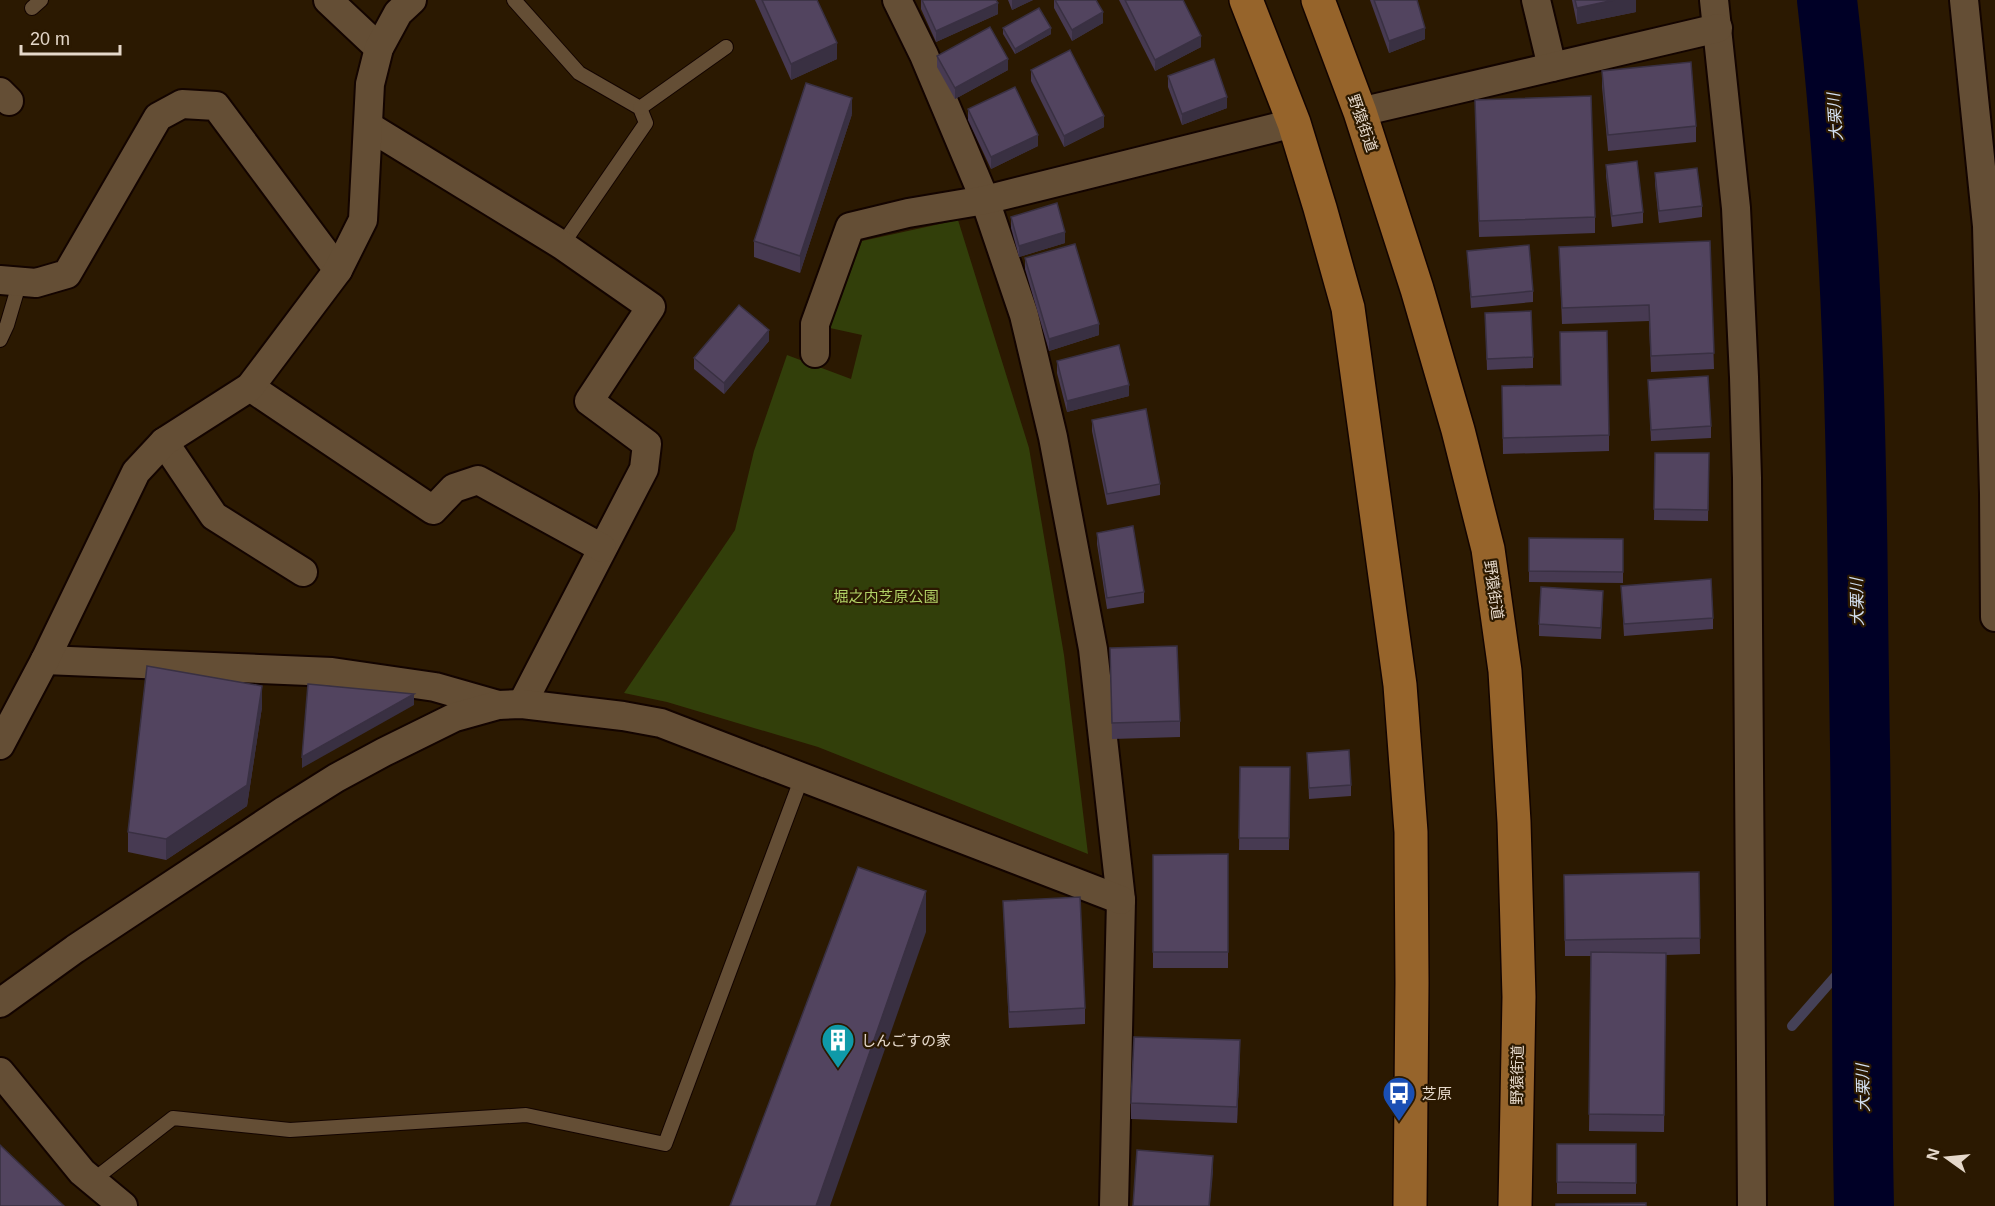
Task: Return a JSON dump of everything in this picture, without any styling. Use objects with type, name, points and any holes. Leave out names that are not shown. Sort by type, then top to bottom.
[{"type":"main road","points":[[1246,0],[1294,123],[1348,308],[1400,685],[1411,832],[1413,983],[1410,1206]]},
{"type":"main road","name":"野猿街道","points":[[1318,0],[1360,112],[1417,289],[1458,430],[1488,549],[1505,671],[1515,822],[1519,996],[1515,1206]]},
{"type":"street","points":[[328,0],[379,48]]},
{"type":"street","points":[[0,745],[11,701],[45,660],[136,472],[164,442],[250,387],[338,270],[363,220],[370,84],[379,48],[398,14],[412,0]]},
{"type":"street","points":[[897,0],[924,55],[985,200],[1024,315],[1053,437],[1093,649],[1121,900],[1114,1206]]},
{"type":"street","points":[[1536,0],[1552,67]]},
{"type":"street","points":[[1971,0],[1964,0],[1987,226],[1995,617]]},
{"type":"street","points":[[1360,112],[1552,67],[1716,14],[1736,208],[1744,377],[1747,478],[1752,1206]]},
{"type":"street","points":[[10,281],[36,283],[67,274],[158,117],[182,104],[216,106],[338,270]]},
{"type":"street","points":[[815,353],[815,324],[850,227],[908,213],[985,200],[1294,123]]},
{"type":"street","points":[[0,1003],[75,950],[336,778],[455,717],[510,704],[602,548],[644,469],[647,444],[589,401],[651,307],[562,245],[368,126]]},
{"type":"street","points":[[250,387],[433,510],[454,488],[478,480],[602,548]]},
{"type":"street","points":[[164,442],[214,516],[303,572]]},
{"type":"street","points":[[45,660],[332,672],[435,687],[510,704],[623,716],[661,723],[1121,900]]},
{"type":"street","points":[[0,1072],[82,1172],[123,1206]]},
{"type":"lane","points":[[514,0],[579,73],[640,108],[646,123],[562,245]]},
{"type":"lane","points":[[640,108],[726,47]]},
{"type":"lane","points":[[0,340],[7,325],[10,281]]},
{"type":"lane","points":[[92,1181],[173,1118],[290,1130],[526,1115],[665,1144],[802,777]]},
{"type":"green space","name":"堀之内芝原公園","points":[[958,220],[1029,448],[1064,655],[1088,854],[818,747],[667,702],[624,693],[735,530],[754,451],[787,355],[851,379],[862,335],[830,328],[862,241]]},
{"type":"building","points":[[762,0],[817,0],[837,43],[791,64]]},
{"type":"building","points":[[922,0],[996,0],[998,3],[936,31]]},
{"type":"building","points":[[1055,0],[1096,0],[1103,12],[1072,30]]},
{"type":"building","points":[[1125,0],[1183,0],[1201,36],[1155,60]]},
{"type":"building","points":[[1374,0],[1417,0],[1425,28],[1389,41]]},
{"type":"building","points":[[1575,0],[1614,0],[1577,8]]},
{"type":"building","points":[[1039,8],[1051,28],[1015,49],[1003,28]]},
{"type":"building","points":[[990,27],[1008,59],[955,88],[937,56]]},
{"type":"building","points":[[1070,50],[1104,116],[1064,136],[1031,70]]},
{"type":"building","points":[[1214,59],[1227,97],[1182,114],[1168,76]]},
{"type":"building","points":[[1691,62],[1696,126],[1608,135],[1602,71]]},
{"type":"building","points":[[806,83],[852,98],[800,256],[754,241]]},
{"type":"building","points":[[1015,87],[1038,135],[991,157],[968,109]]},
{"type":"building","points":[[1591,96],[1595,217],[1479,221],[1475,100]]},
{"type":"building","points":[[1637,161],[1643,212],[1612,216],[1606,165]]},
{"type":"building","points":[[1697,168],[1702,206],[1659,211],[1655,173]]},
{"type":"building","points":[[1057,203],[1065,232],[1019,246],[1011,217]]},
{"type":"building","points":[[1710,241],[1714,353],[1651,356],[1649,305],[1562,308],[1559,247]]},
{"type":"building","points":[[1075,244],[1099,324],[1049,339],[1025,258]]},
{"type":"building","points":[[1529,245],[1533,291],[1471,297],[1467,251]]},
{"type":"building","points":[[739,305],[769,330],[724,383],[694,358]]},
{"type":"building","points":[[1531,311],[1533,357],[1487,359],[1485,313]]},
{"type":"building","points":[[1607,331],[1609,435],[1503,438],[1502,386],[1561,385],[1560,332]]},
{"type":"building","points":[[1119,345],[1129,385],[1067,401],[1057,361]]},
{"type":"building","points":[[1708,376],[1711,426],[1651,430],[1648,380]]},
{"type":"building","points":[[1146,409],[1160,484],[1107,494],[1092,420]]},
{"type":"building","points":[[1655,453],[1709,453],[1708,510],[1654,509]]},
{"type":"building","points":[[1133,526],[1144,592],[1107,598],[1097,533]]},
{"type":"building","points":[[1529,538],[1623,539],[1623,572],[1529,571]]},
{"type":"building","points":[[1711,579],[1713,618],[1624,624],[1621,586]]},
{"type":"building","points":[[1541,587],[1603,591],[1601,628],[1539,624]]},
{"type":"building","points":[[1177,646],[1180,721],[1112,723],[1110,648]]},
{"type":"building","points":[[147,666],[262,686],[247,785],[166,839],[128,832]]},
{"type":"building","points":[[308,684],[414,694],[302,757]]},
{"type":"building","points":[[1349,750],[1351,785],[1309,788],[1307,753]]},
{"type":"building","points":[[1240,767],[1290,767],[1289,838],[1239,838]]},
{"type":"building","points":[[1228,854],[1228,952],[1153,952],[1153,855]]},
{"type":"building","name":"しんごすの家","points":[[858,867],[926,891],[816,1206],[730,1206]]},
{"type":"building","points":[[1699,872],[1700,938],[1565,940],[1564,875]]},
{"type":"building","points":[[1080,897],[1085,1008],[1009,1012],[1003,901]]},
{"type":"building","points":[[1591,952],[1666,953],[1664,1115],[1589,1114]]},
{"type":"building","points":[[1134,1037],[1240,1040],[1237,1107],[1131,1103]]},
{"type":"building","points":[[1557,1144],[1636,1144],[1636,1183],[1557,1182]]},
{"type":"building","points":[[0,1145],[64,1206],[0,1206]]},
{"type":"building","points":[[1137,1150],[1213,1156],[1209,1206],[1133,1206]]},
{"type":"building","points":[[1646,1203],[1646,1206],[1556,1206],[1556,1204]]},
{"type":"waterway","name":"大栗川","points":[[1827,0],[1841,149],[1853,374],[1861,816],[1864,1206]]},
{"type":"waterway","points":[[1792,1026],[1862,946]]},
{"type":"place","name":"しんごすの家","points":[[838,1069]]},
{"type":"place","name":"芝原","points":[[1399,1122]]}]
